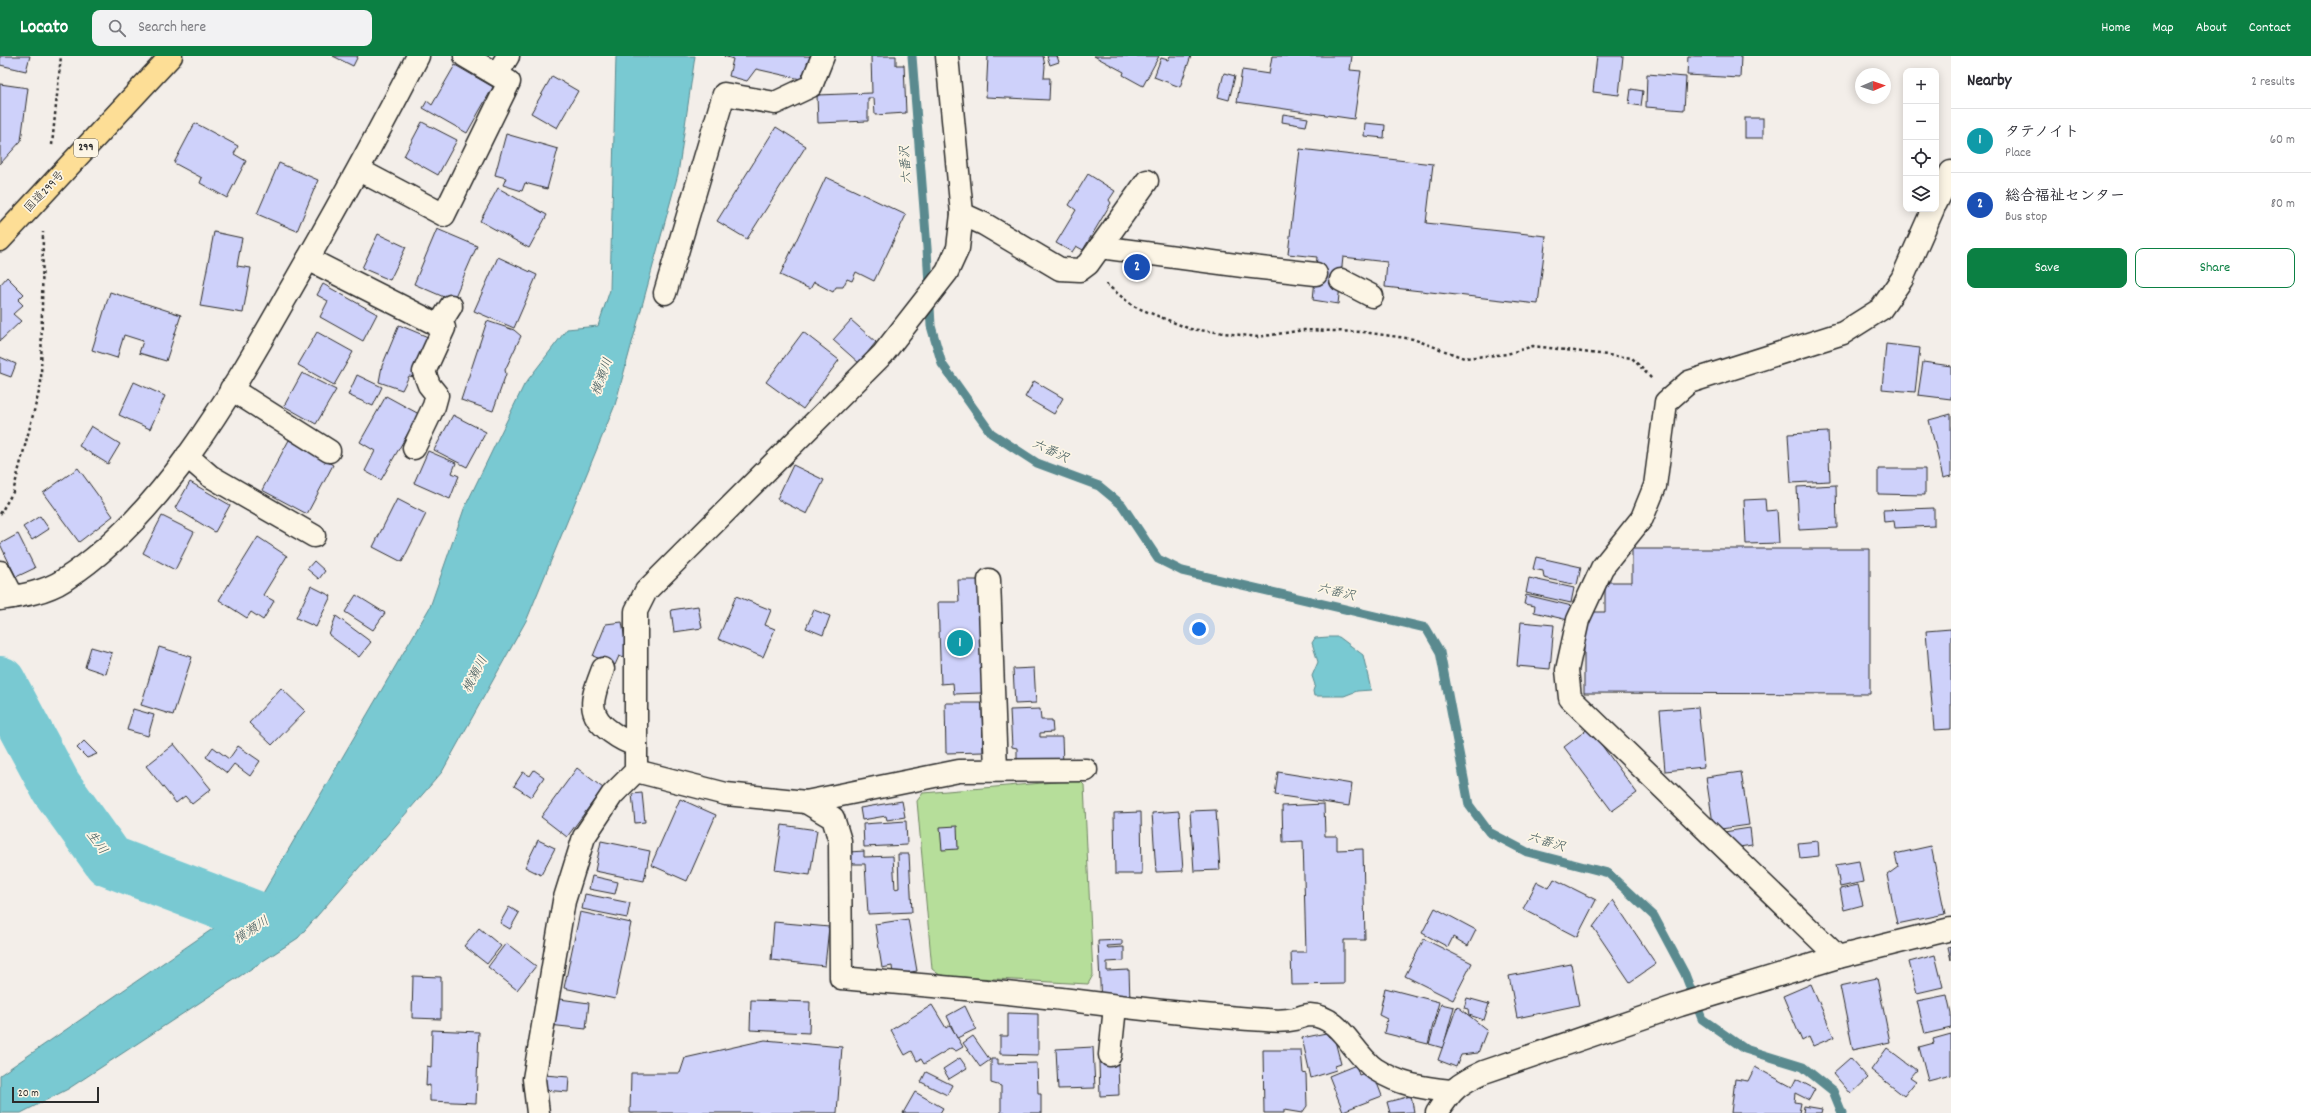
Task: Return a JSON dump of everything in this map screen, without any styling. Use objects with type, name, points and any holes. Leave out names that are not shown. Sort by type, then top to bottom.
[{"type":"highway","name":"国道299号","points":[[0,240],[171,56]]},
{"type":"street","points":[[0,572],[7,598],[30,594],[63,581],[110,545],[168,482],[231,389],[308,259],[359,170],[418,56]]},
{"type":"street","points":[[359,170],[444,215],[510,82],[465,56]]},
{"type":"street","points":[[497,74],[508,56]]},
{"type":"street","points":[[665,293],[724,94],[775,103],[811,86],[823,56]]},
{"type":"street","points":[[538,1113],[534,1079],[564,900],[584,837],[612,795],[636,771],[636,611],[646,591],[883,354],[947,272],[958,248],[962,214],[947,56]]},
{"type":"street","points":[[1939,197],[1951,172]]},
{"type":"street","points":[[962,214],[984,224],[1060,269],[1080,270],[1094,255],[1148,181]]},
{"type":"street","points":[[1838,957],[1570,698],[1567,670],[1578,620],[1602,568],[1642,518],[1655,486],[1666,402],[1690,382],[1843,333],[1881,308],[1902,279],[1932,212]]},
{"type":"street","points":[[1094,255],[1243,266],[1316,274]]},
{"type":"street","points":[[308,259],[444,328],[424,372],[429,385],[437,395],[434,406],[414,448]]},
{"type":"street","points":[[1341,280],[1372,296]]},
{"type":"street","points":[[439,326],[451,306]]},
{"type":"street","points":[[231,389],[328,451]]},
{"type":"street","points":[[187,456],[210,476],[314,536]]},
{"type":"street","points":[[989,580],[996,770]]},
{"type":"street","points":[[603,669],[593,694],[593,709],[596,718],[601,725],[624,741],[636,745]]},
{"type":"street","points":[[636,771],[726,794],[806,802],[959,771],[1086,770]]},
{"type":"street","points":[[806,802],[833,818],[840,841],[841,978],[1078,1001],[1115,1007],[1268,1020],[1293,1020],[1310,1015],[1329,1021],[1339,1029],[1363,1058],[1388,1076],[1411,1087],[1451,1092]]},
{"type":"street","points":[[1438,1113],[1451,1092],[1466,1080],[1484,1072],[1706,997],[1838,957],[1951,929]]},
{"type":"street","points":[[1110,1055],[1115,1007]]},
{"type":"path","points":[[52,150],[61,56]]},
{"type":"path","points":[[0,514],[13,492],[41,384],[44,232]]},
{"type":"path","points":[[1094,255],[1110,289],[1134,306],[1190,329],[1258,337],[1304,330],[1363,332],[1413,339],[1464,358],[1507,354],[1533,346],[1632,358],[1658,385],[1676,383],[1683,387]]},
{"type":"green space","points":[[1079,780],[1084,785],[1093,975],[1088,984],[941,976],[932,969],[917,801],[923,793]]},
{"type":"water","name":"横瀬川","points":[[616,56],[695,56],[678,174],[615,405],[527,619],[442,772],[298,938],[68,1089],[21,1113],[0,1113],[0,1075],[262,895],[430,607],[464,509],[524,385],[567,329],[598,326],[610,290]]},
{"type":"water","points":[[1339,637],[1363,655],[1371,690],[1357,691],[1344,696],[1314,696],[1313,691],[1315,685],[1312,676],[1318,662],[1312,643],[1315,638]]},
{"type":"building","points":[[0,56],[30,56],[26,71],[0,65]]},
{"type":"building","points":[[333,56],[358,56],[353,66]]},
{"type":"building","points":[[724,56],[810,56],[805,80],[756,69],[747,81],[729,76],[733,59]]},
{"type":"building","points":[[871,56],[896,56],[896,65],[904,65],[906,113],[875,115],[874,98],[868,98],[868,121],[818,123],[817,95],[872,93]]},
{"type":"building","points":[[988,56],[1043,56],[1045,66],[1044,78],[1050,78],[1049,100],[986,97]]},
{"type":"building","points":[[1047,56],[1057,56],[1059,62],[1050,65]]},
{"type":"building","points":[[1094,56],[1159,56],[1143,86],[1123,75],[1124,72]]},
{"type":"building","points":[[1170,56],[1191,56],[1180,87],[1154,77],[1161,58],[1168,60]]},
{"type":"building","points":[[1272,56],[1352,56],[1350,70],[1361,71],[1354,119],[1237,102],[1242,70],[1269,74]]},
{"type":"building","points":[[1597,56],[1623,56],[1619,95],[1593,92]]},
{"type":"building","points":[[1688,56],[1741,56],[1740,78],[1687,75]]},
{"type":"building","points":[[455,65],[493,87],[467,133],[423,108],[427,101],[432,105]]},
{"type":"building","points":[[1224,73],[1235,76],[1229,100],[1218,97]]},
{"type":"building","points":[[1647,74],[1686,77],[1684,110],[1646,107]]},
{"type":"building","points":[[552,76],[578,91],[557,128],[531,113]]},
{"type":"building","points":[[0,84],[28,88],[21,141],[0,164]]},
{"type":"building","points":[[1631,89],[1643,91],[1641,106],[1629,104]]},
{"type":"building","points":[[1283,114],[1308,118],[1306,126],[1282,122]]},
{"type":"building","points":[[1745,118],[1763,118],[1763,138],[1745,138]]},
{"type":"building","points":[[422,122],[457,140],[438,175],[404,156]]},
{"type":"building","points":[[195,123],[238,146],[234,154],[246,161],[227,198],[200,183],[202,178],[174,163]]},
{"type":"building","points":[[1365,123],[1385,125],[1384,138],[1364,136]]},
{"type":"building","points":[[776,127],[806,146],[747,239],[717,221]]},
{"type":"building","points":[[506,134],[558,149],[547,189],[525,183],[522,191],[503,185],[506,178],[495,175]]},
{"type":"building","points":[[1300,149],[1433,164],[1426,223],[1546,236],[1538,304],[1385,287],[1387,262],[1343,257],[1338,304],[1313,300],[1317,257],[1288,254]]},
{"type":"building","points":[[279,163],[318,180],[297,231],[257,214]]},
{"type":"building","points":[[1088,174],[1115,191],[1109,200],[1111,203],[1083,250],[1076,246],[1072,252],[1056,243],[1076,210],[1069,205]]},
{"type":"building","points":[[826,177],[906,215],[874,281],[856,272],[852,281],[847,279],[843,287],[836,287],[833,292],[814,282],[810,289],[780,275]]},
{"type":"building","points":[[498,188],[547,215],[529,248],[480,221]]},
{"type":"building","points":[[437,229],[477,246],[453,301],[414,284]]},
{"type":"building","points":[[214,232],[242,238],[237,266],[251,268],[243,313],[200,306]]},
{"type":"building","points":[[378,234],[406,247],[390,280],[362,268]]},
{"type":"building","points":[[498,257],[537,275],[514,328],[474,311]]},
{"type":"building","points":[[7,277],[24,294],[18,300],[23,305],[13,314],[21,321],[0,341],[0,285]]},
{"type":"building","points":[[323,284],[377,314],[363,341],[320,317],[328,301],[317,295]]},
{"type":"building","points":[[110,292],[181,315],[166,361],[139,353],[143,341],[124,335],[117,358],[92,350]]},
{"type":"building","points":[[851,320],[876,342],[859,363],[833,340]]},
{"type":"building","points":[[487,321],[514,330],[521,336],[505,370],[506,374],[493,411],[461,400]]},
{"type":"building","points":[[399,325],[428,337],[415,377],[409,376],[402,390],[379,382],[382,366]]},
{"type":"building","points":[[317,332],[353,352],[334,385],[298,365]]},
{"type":"building","points":[[803,332],[839,360],[803,409],[766,382]]},
{"type":"building","points":[[1886,344],[1920,348],[1915,392],[1882,389]]},
{"type":"building","points":[[0,357],[16,364],[11,377],[0,373]]},
{"type":"building","points":[[1923,362],[1951,366],[1951,399],[1918,395]]},
{"type":"building","points":[[302,373],[336,390],[316,424],[284,406]]},
{"type":"building","points":[[357,375],[382,387],[373,406],[348,395]]},
{"type":"building","points":[[1034,381],[1063,398],[1054,414],[1025,397]]},
{"type":"building","points":[[134,382],[165,396],[150,429],[119,415]]},
{"type":"building","points":[[386,396],[419,414],[381,480],[365,471],[375,451],[360,442]]},
{"type":"building","points":[[1951,414],[1951,476],[1943,478],[1929,420]]},
{"type":"building","points":[[453,415],[486,432],[467,467],[434,450]]},
{"type":"building","points":[[91,426],[120,444],[108,464],[79,446]]},
{"type":"building","points":[[1828,432],[1830,481],[1791,483],[1788,434]]},
{"type":"building","points":[[289,440],[333,465],[307,514],[262,490]]},
{"type":"building","points":[[428,451],[456,463],[452,473],[459,476],[450,499],[414,483]]},
{"type":"building","points":[[793,465],[824,480],[807,514],[777,499]]},
{"type":"building","points":[[78,468],[113,516],[79,542],[43,493]]},
{"type":"building","points":[[1878,469],[1925,469],[1925,495],[1878,494]]},
{"type":"building","points":[[190,482],[230,505],[215,532],[175,508]]},
{"type":"building","points":[[1836,485],[1837,528],[1799,530],[1797,487]]},
{"type":"building","points":[[397,499],[426,514],[402,562],[373,547]]},
{"type":"building","points":[[1765,499],[1766,511],[1777,510],[1779,543],[1746,544],[1744,500]]},
{"type":"building","points":[[1934,508],[1934,526],[1895,528],[1894,521],[1884,522],[1883,510]]},
{"type":"building","points":[[40,516],[49,529],[32,540],[23,527]]},
{"type":"building","points":[[162,516],[194,532],[175,570],[143,553]]},
{"type":"building","points":[[18,534],[35,568],[16,577],[0,544]]},
{"type":"building","points":[[258,537],[287,556],[263,595],[274,601],[263,620],[251,612],[247,618],[219,600]]},
{"type":"building","points":[[1632,549],[1870,549],[1870,694],[1584,693],[1584,612],[1605,612],[1605,582],[1632,582]]},
{"type":"building","points":[[1536,557],[1581,567],[1577,585],[1544,578],[1543,571],[1533,569]]},
{"type":"building","points":[[314,561],[325,571],[319,579],[307,569]]},
{"type":"building","points":[[1529,578],[1574,588],[1571,603],[1526,593]]},
{"type":"building","points":[[958,580],[979,580],[982,693],[954,694],[953,683],[941,684],[938,602],[959,602]]},
{"type":"building","points":[[311,586],[331,596],[316,627],[296,618]]},
{"type":"building","points":[[356,595],[385,613],[373,630],[345,612]]},
{"type":"building","points":[[1526,595],[1572,606],[1568,620],[1534,612],[1535,606],[1524,604]]},
{"type":"building","points":[[736,596],[771,610],[765,625],[775,629],[763,657],[718,639]]},
{"type":"building","points":[[698,606],[702,628],[674,632],[671,610]]},
{"type":"building","points":[[814,610],[830,616],[823,635],[806,628]]},
{"type":"building","points":[[336,616],[371,642],[359,657],[329,635]]},
{"type":"building","points":[[622,622],[627,652],[624,658],[619,656],[615,665],[593,656],[606,624]]},
{"type":"building","points":[[1521,622],[1554,625],[1550,669],[1517,666]]},
{"type":"building","points":[[1951,629],[1951,729],[1934,730],[1926,631]]},
{"type":"building","points":[[91,647],[112,653],[106,674],[85,667]]},
{"type":"building","points":[[159,647],[192,657],[173,715],[141,705]]},
{"type":"building","points":[[1034,668],[1036,703],[1015,704],[1013,669]]},
{"type":"building","points":[[281,688],[305,711],[272,745],[249,723]]},
{"type":"building","points":[[945,703],[982,703],[983,752],[946,753]]},
{"type":"building","points":[[1698,707],[1704,767],[1665,771],[1660,710]]},
{"type":"building","points":[[133,709],[154,715],[148,736],[127,730]]},
{"type":"building","points":[[1040,709],[1041,720],[1052,720],[1053,732],[1040,733],[1040,737],[1062,737],[1063,765],[1033,767],[1033,759],[1017,760],[1017,748],[1012,747],[1010,710]]},
{"type":"building","points":[[1589,728],[1637,793],[1612,811],[1564,747]]},
{"type":"building","points":[[84,741],[97,754],[87,758],[77,748]]},
{"type":"building","points":[[174,744],[211,789],[192,804],[185,796],[176,803],[146,766]]},
{"type":"building","points":[[238,746],[260,761],[250,776],[234,764],[227,773],[206,757],[213,747],[229,759]]},
{"type":"building","points":[[577,768],[603,788],[567,837],[541,817]]},
{"type":"building","points":[[534,770],[544,777],[531,797],[514,786],[523,772],[530,776]]},
{"type":"building","points":[[1278,772],[1352,784],[1349,806],[1275,795]]},
{"type":"building","points":[[1741,772],[1749,825],[1714,830],[1706,777]]},
{"type":"building","points":[[642,793],[645,822],[635,823],[632,794]]},
{"type":"building","points":[[680,799],[716,815],[687,881],[651,865]]},
{"type":"building","points":[[902,801],[905,817],[887,820],[886,816],[862,820],[860,808]]},
{"type":"building","points":[[1324,804],[1325,836],[1337,836],[1337,850],[1363,849],[1365,940],[1344,940],[1344,984],[1292,985],[1291,952],[1306,952],[1303,841],[1283,842],[1282,806]]},
{"type":"building","points":[[1216,810],[1220,870],[1194,871],[1190,811]]},
{"type":"building","points":[[1179,811],[1183,871],[1156,872],[1152,813]]},
{"type":"building","points":[[1141,812],[1142,874],[1115,874],[1114,813]]},
{"type":"building","points":[[906,821],[907,845],[864,847],[863,824]]},
{"type":"building","points":[[782,825],[817,830],[810,875],[775,870]]},
{"type":"building","points":[[957,826],[958,849],[942,850],[940,827]]},
{"type":"building","points":[[1750,828],[1752,845],[1727,849],[1724,832]]},
{"type":"building","points":[[538,840],[555,848],[541,875],[525,867]]},
{"type":"building","points":[[601,841],[650,851],[644,881],[595,871]]},
{"type":"building","points":[[1818,841],[1819,856],[1800,858],[1798,843]]},
{"type":"building","points":[[1931,846],[1945,914],[1897,924],[1887,875],[1898,867],[1895,854]]},
{"type":"building","points":[[864,851],[864,857],[893,856],[895,889],[899,888],[898,854],[909,854],[912,912],[868,914],[865,864],[849,864],[849,852]]},
{"type":"building","points":[[1859,861],[1863,882],[1840,887],[1836,865]]},
{"type":"building","points":[[592,876],[618,882],[615,894],[589,889]]},
{"type":"building","points":[[1554,879],[1596,900],[1577,937],[1523,909],[1537,882],[1549,888]]},
{"type":"building","points":[[1858,885],[1863,905],[1844,910],[1840,889]]},
{"type":"building","points":[[585,894],[630,903],[627,918],[582,909]]},
{"type":"building","points":[[1613,900],[1656,964],[1630,982],[1593,927]]},
{"type":"building","points":[[509,907],[519,913],[510,929],[500,923]]},
{"type":"building","points":[[1435,908],[1476,930],[1468,946],[1453,937],[1448,947],[1422,933]]},
{"type":"building","points":[[580,912],[631,923],[615,999],[564,988]]},
{"type":"building","points":[[908,919],[917,971],[893,975],[892,966],[882,968],[875,924]]},
{"type":"building","points":[[774,922],[829,927],[825,966],[771,960]]},
{"type":"building","points":[[479,928],[501,946],[487,964],[464,946]]},
{"type":"building","points":[[1424,939],[1472,963],[1453,1000],[1405,976]]},
{"type":"building","points":[[1122,940],[1122,945],[1107,946],[1108,948],[1124,947],[1124,961],[1107,962],[1107,971],[1129,970],[1130,1002],[1101,1004],[1098,941]]},
{"type":"building","points":[[506,943],[536,966],[517,990],[488,967]]},
{"type":"building","points":[[1951,946],[1951,960],[1948,947]]},
{"type":"building","points":[[1935,955],[1943,987],[1917,993],[1909,962]]},
{"type":"building","points":[[1571,964],[1579,1005],[1517,1018],[1509,976]]},
{"type":"building","points":[[413,976],[441,977],[441,1019],[412,1018]]},
{"type":"building","points":[[1877,978],[1890,1042],[1853,1050],[1840,986]]},
{"type":"building","points":[[1811,984],[1834,1037],[1813,1046],[1809,1037],[1802,1041],[1783,996]]},
{"type":"building","points":[[1385,988],[1439,1002],[1428,1044],[1384,1033],[1387,1019],[1379,1015]]},
{"type":"building","points":[[1947,995],[1951,1013],[1951,1028],[1925,1034],[1917,1001]]},
{"type":"building","points":[[552,998],[589,1003],[586,1029],[549,1025]]},
{"type":"building","points":[[1467,998],[1489,1004],[1484,1020],[1469,1015],[1468,1009],[1464,1008]]},
{"type":"building","points":[[751,1000],[810,1002],[809,1033],[750,1030]]},
{"type":"building","points":[[1441,1004],[1454,1007],[1443,1048],[1429,1044]]},
{"type":"building","points":[[932,1005],[946,1028],[950,1025],[963,1047],[956,1051],[951,1048],[924,1064],[921,1059],[917,1061],[912,1051],[905,1055],[891,1030]]},
{"type":"building","points":[[965,1006],[976,1029],[957,1038],[947,1016]]},
{"type":"building","points":[[1457,1006],[1487,1030],[1478,1053],[1461,1055],[1456,1067],[1438,1060]]},
{"type":"building","points":[[1008,1013],[1038,1014],[1038,1055],[1000,1054],[1000,1036],[1008,1036]]},
{"type":"building","points":[[432,1030],[479,1032],[476,1103],[430,1101],[430,1085],[426,1086],[427,1066],[431,1067]]},
{"type":"building","points":[[1326,1033],[1329,1037],[1334,1037],[1341,1064],[1335,1066],[1336,1070],[1311,1078],[1302,1038]]},
{"type":"building","points":[[1951,1034],[1951,1075],[1928,1081],[1919,1047],[1934,1043],[1933,1039]]},
{"type":"building","points":[[973,1036],[990,1060],[980,1067],[963,1043]]},
{"type":"building","points":[[765,1040],[842,1047],[837,1113],[630,1113],[631,1073],[680,1073],[685,1058]]},
{"type":"building","points":[[1093,1047],[1095,1088],[1058,1089],[1056,1049]]},
{"type":"building","points":[[1887,1048],[1916,1070],[1910,1077],[1916,1081],[1904,1096],[1871,1070]]},
{"type":"building","points":[[1263,1050],[1301,1050],[1303,1073],[1306,1074],[1307,1106],[1302,1113],[1284,1110],[1284,1113],[1264,1113]]},
{"type":"building","points":[[960,1058],[967,1068],[949,1079],[943,1069]]},
{"type":"building","points":[[1850,1058],[1868,1078],[1851,1094],[1833,1073]]},
{"type":"building","points":[[991,1059],[998,1059],[998,1064],[1037,1063],[1038,1094],[1041,1094],[1041,1113],[1001,1113],[1001,1086],[991,1083]]},
{"type":"building","points":[[1099,1063],[1118,1063],[1119,1095],[1100,1096]]},
{"type":"building","points":[[1356,1065],[1359,1075],[1372,1070],[1382,1096],[1343,1111],[1329,1076]]},
{"type":"building","points":[[1755,1067],[1792,1087],[1796,1079],[1815,1089],[1809,1100],[1795,1093],[1794,1102],[1801,1103],[1799,1113],[1731,1113],[1735,1079],[1748,1081]]},
{"type":"building","points":[[926,1072],[952,1085],[947,1095],[921,1082]]},
{"type":"building","points":[[544,1075],[569,1077],[568,1092],[543,1090]]},
{"type":"building","points":[[915,1092],[943,1108],[940,1113],[903,1113]]},
{"type":"building","points":[[1411,1096],[1414,1112],[1390,1113],[1387,1102]]},
{"type":"building","points":[[1804,1106],[1822,1109],[1821,1113],[1803,1113]]},
{"type":"waterway","name":"六番沢","points":[[912,56],[927,248],[931,326],[942,364],[991,433],[1037,463],[1099,486],[1122,505],[1158,559],[1182,571],[1426,628],[1440,652],[1469,805],[1489,832],[1527,852],[1608,873],[1654,916],[1685,974],[1702,1019],[1745,1049],[1803,1067],[1833,1091],[1842,1113]]},
{"type":"waterway","name":"生川","points":[[0,682],[56,787],[109,861],[264,920]]},
{"type":"place","name":"総合福祉センター","points":[[1137,267]]},
{"type":"place","name":"タテノイト","points":[[960,643]]}]
